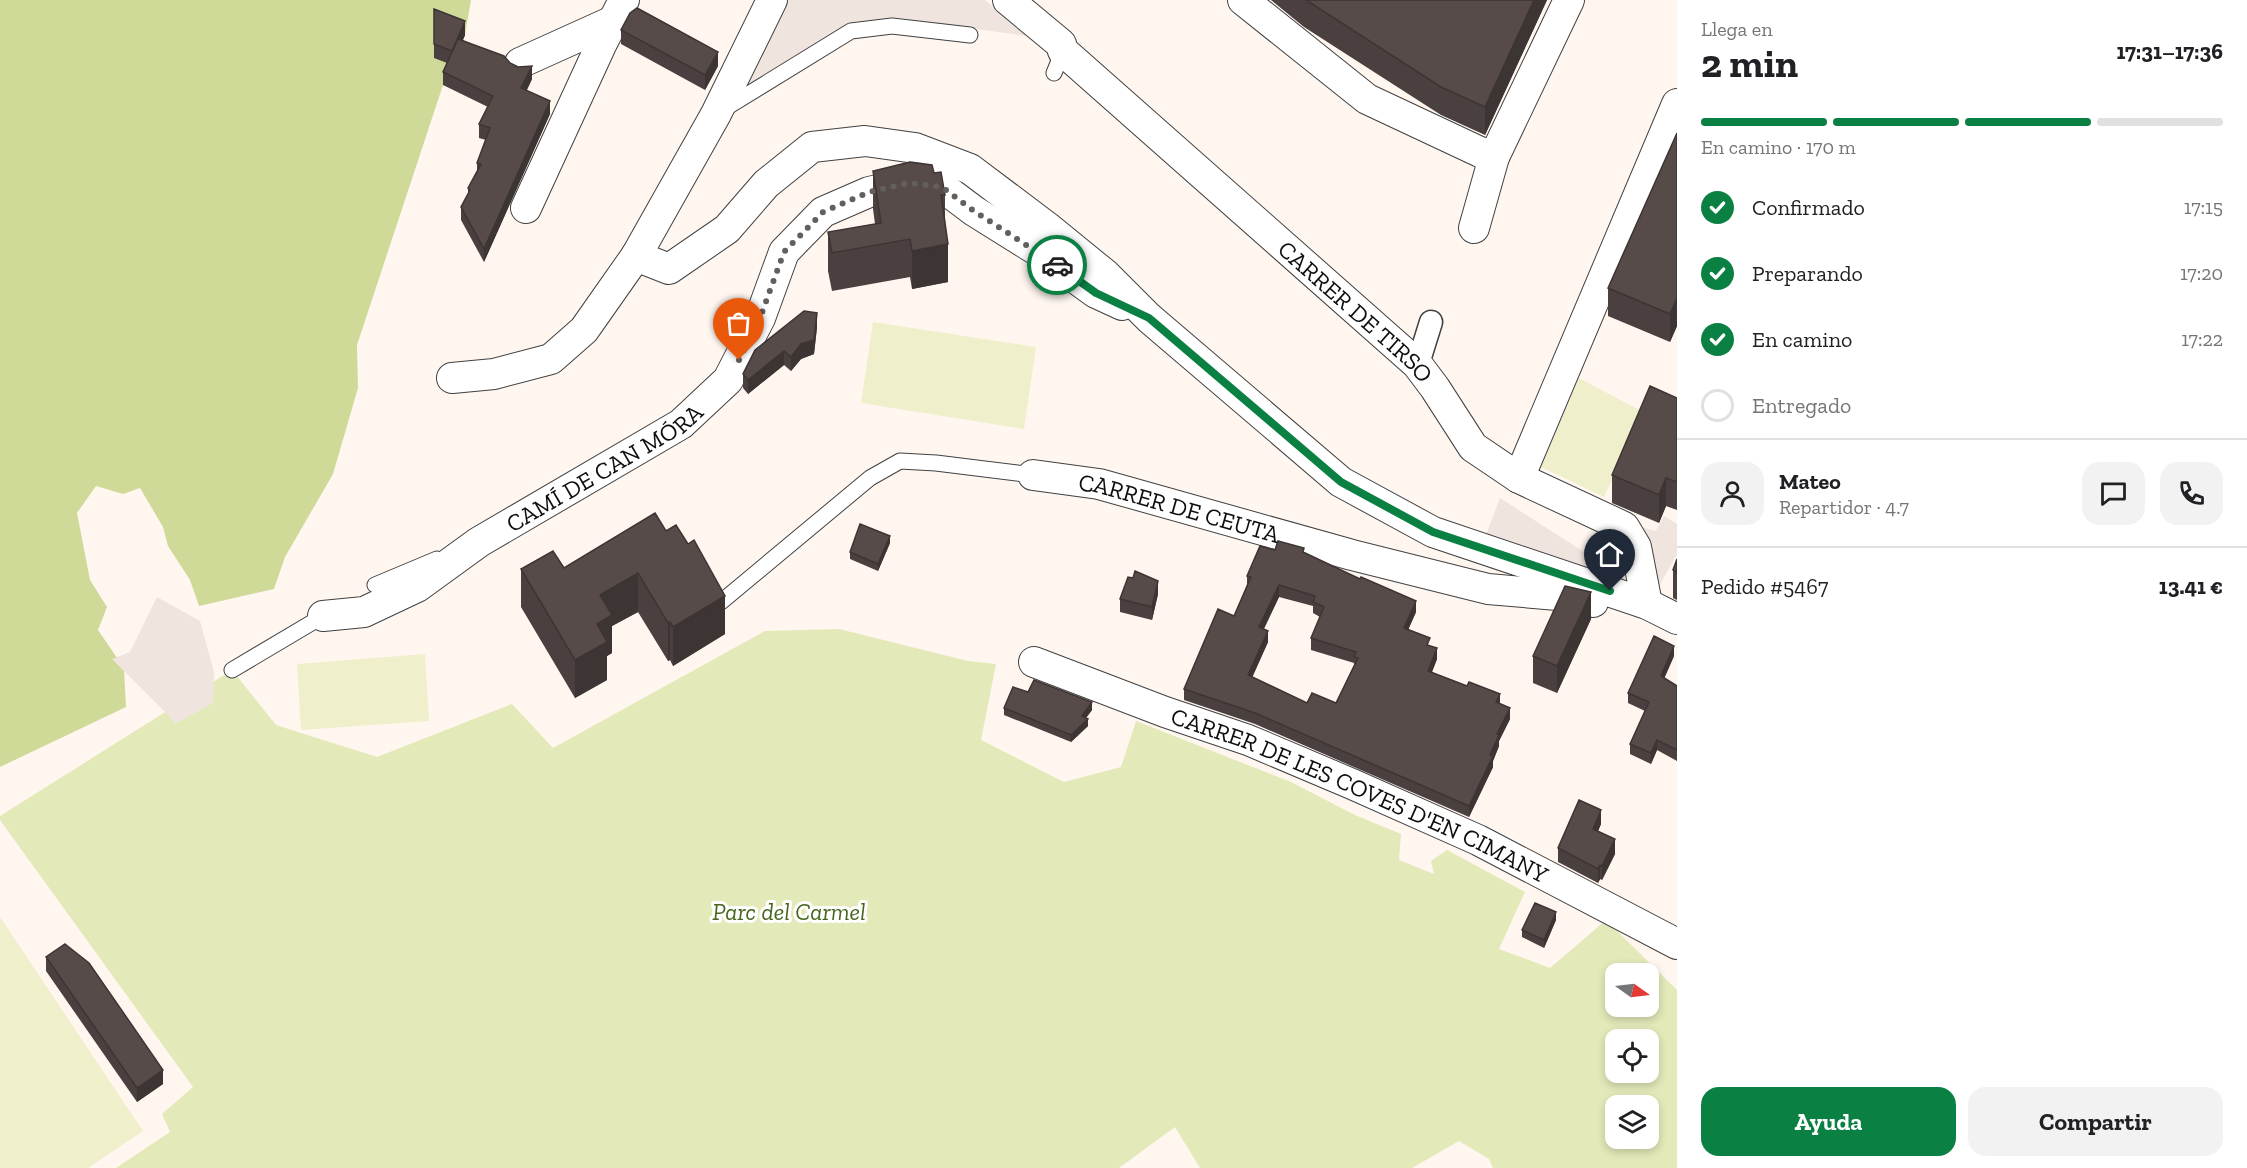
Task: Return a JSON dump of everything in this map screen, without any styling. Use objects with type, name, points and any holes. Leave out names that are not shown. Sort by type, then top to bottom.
[{"type":"street","points":[[452,378],[494,374],[551,359],[584,330],[636,256],[716,114],[772,0]]},
{"type":"street","name":"CARRER DE TIRSO","points":[[1008,0],[1061,44],[1059,62],[1417,364],[1473,447],[1519,478],[1624,527],[1635,546],[1647,604]]},
{"type":"street","points":[[1243,0],[1367,99],[1494,157]]},
{"type":"street","points":[[1474,228],[1494,157],[1569,0]]},
{"type":"street","points":[[520,63],[622,7]]},
{"type":"street","points":[[526,208],[622,7]]},
{"type":"street","points":[[1519,478],[1677,104]]},
{"type":"street","points":[[636,256],[669,269],[727,229],[766,184],[812,147],[865,141],[915,148],[970,169],[1010,190],[1106,275],[1149,318],[1341,482],[1433,532],[1647,604],[1677,620]]},
{"type":"street","name":"CAMÍ DE CAN MÓRA","points":[[323,616],[364,612],[417,587],[479,542],[681,424],[728,381],[760,318],[784,252],[823,212],[869,192],[909,183],[942,187],[1096,293],[1149,318]]},
{"type":"street","points":[[1421,354],[1431,322]]},
{"type":"street","name":"CARRER DE CEUTA","points":[[1033,475],[1099,484],[1352,555],[1488,589],[1569,596],[1643,615],[1677,620]]},
{"type":"street","name":"CARRER DE LES COVES D'EN CIMANY","points":[[1034,662],[1165,712],[1248,740],[1352,784],[1478,840],[1677,944]]},
{"type":"lane","points":[[716,114],[851,31],[892,26],[970,35]]},
{"type":"lane","name":"CARRER DE CEUTA","points":[[721,602],[870,478],[900,461],[1033,475]]},
{"type":"lane","points":[[375,585],[479,542]]},
{"type":"lane","points":[[232,670],[323,616]]},
{"type":"green space","points":[[0,0],[471,0],[465,35],[443,85],[357,345],[358,388],[333,474],[285,557],[274,589],[199,606],[190,580],[168,546],[163,527],[140,488],[123,494],[96,486],[77,513],[90,580],[107,607],[98,630],[124,668],[126,707],[0,767]]},
{"type":"green space","points":[[873,322],[1036,347],[1024,429],[861,403]]},
{"type":"green space","points":[[1579,378],[1643,412],[1604,497],[1541,467]]},
{"type":"green space","name":"Parc del Carmel","points":[[839,629],[968,661],[996,664],[981,740],[1064,782],[1121,767],[1136,721],[1291,782],[1355,815],[1401,834],[1399,860],[1434,874],[1431,861],[1447,850],[1525,892],[1499,949],[1550,968],[1606,920],[1650,963],[1605,963],[1605,1017],[1659,1017],[1659,972],[1677,990],[1677,1168],[1493,1168],[1489,1159],[1459,1141],[1412,1168],[1200,1168],[1175,1127],[1119,1168],[116,1168],[170,1132],[162,1114],[193,1087],[0,820],[0,816],[232,670],[276,725],[377,757],[512,704],[553,748],[765,631]]},
{"type":"green space","points":[[425,654],[429,721],[301,730],[297,664]]},
{"type":"green space","points":[[0,917],[143,1131],[88,1168],[0,1168]]},
{"type":"shaded area","points":[[784,0],[985,0],[1027,36],[898,18],[866,21],[836,32],[733,94]]},
{"type":"shaded area","points":[[1500,498],[1606,566],[1604,576],[1481,548]]},
{"type":"shaded area","points":[[1664,516],[1677,524],[1677,554],[1654,595],[1641,527],[1656,531]]},
{"type":"shaded area","points":[[157,597],[200,621],[214,672],[213,703],[175,724],[112,659],[130,652]]},
{"type":"building","points":[[1306,0],[1534,0],[1485,107],[1441,87]]},
{"type":"building","points":[[637,8],[718,52],[705,75],[621,30],[630,13]]},
{"type":"building","points":[[434,9],[465,21],[452,51],[434,44]]},
{"type":"building","points":[[458,39],[504,56],[518,67],[532,66],[521,88],[550,101],[484,249],[461,207],[481,164],[477,163],[490,128],[479,124],[493,96],[443,72]]},
{"type":"building","points":[[1677,133],[1677,298],[1670,314],[1608,288]]},
{"type":"building","points":[[910,162],[932,165],[934,173],[941,172],[945,195],[941,195],[948,244],[912,251],[910,239],[832,253],[828,232],[881,223],[873,171]]},
{"type":"building","points":[[804,311],[817,313],[814,340],[801,344],[791,357],[784,351],[748,380],[743,374],[755,350]]},
{"type":"building","points":[[1650,386],[1677,398],[1677,482],[1666,478],[1659,495],[1612,475]]},
{"type":"building","points":[[655,513],[666,531],[676,525],[688,544],[694,540],[725,596],[673,627],[670,622],[668,623],[638,573],[600,595],[612,615],[597,624],[607,642],[575,660],[521,569],[553,551],[564,568]]},
{"type":"building","points":[[860,524],[890,536],[878,564],[850,552]]},
{"type":"building","points":[[1278,541],[1304,548],[1303,552],[1360,579],[1361,577],[1416,601],[1404,628],[1430,638],[1427,645],[1437,648],[1428,671],[1467,686],[1469,682],[1500,694],[1496,702],[1510,708],[1497,734],[1499,735],[1490,755],[1493,756],[1469,806],[1255,713],[1184,689],[1218,609],[1234,616],[1251,577],[1247,576],[1260,546],[1275,550]],"holes":[[[1279,585],[1315,596],[1313,602],[1324,607],[1311,638],[1356,652],[1354,657],[1358,658],[1336,703],[1312,693],[1307,703],[1248,675],[1268,631],[1259,627]]]},
{"type":"building","points":[[1677,559],[1677,572],[1673,570]]},
{"type":"building","points":[[1135,571],[1158,581],[1152,607],[1120,599],[1128,577],[1133,578]]},
{"type":"building","points":[[1565,586],[1591,592],[1557,666],[1533,656]]},
{"type":"building","points":[[1654,636],[1674,646],[1661,676],[1677,686],[1677,750],[1657,740],[1651,753],[1630,744],[1649,702],[1628,693]]},
{"type":"building","points":[[1034,680],[1092,702],[1082,716],[1088,719],[1071,735],[1004,708],[1013,687],[1028,692]]},
{"type":"building","points":[[1579,800],[1601,810],[1593,829],[1615,839],[1602,866],[1600,865],[1598,869],[1558,848]]},
{"type":"building","points":[[1535,903],[1556,912],[1544,940],[1522,930]]},
{"type":"building","points":[[65,944],[89,963],[163,1070],[137,1088],[46,957]]},
{"type":"way so far","points":[[739,360],[760,318],[784,252],[823,212],[869,192],[909,183],[942,187],[974,211],[1057,265]]},
{"type":"route","points":[[1057,265],[1096,293],[1149,318],[1341,482],[1433,532],[1610,591]]}]
